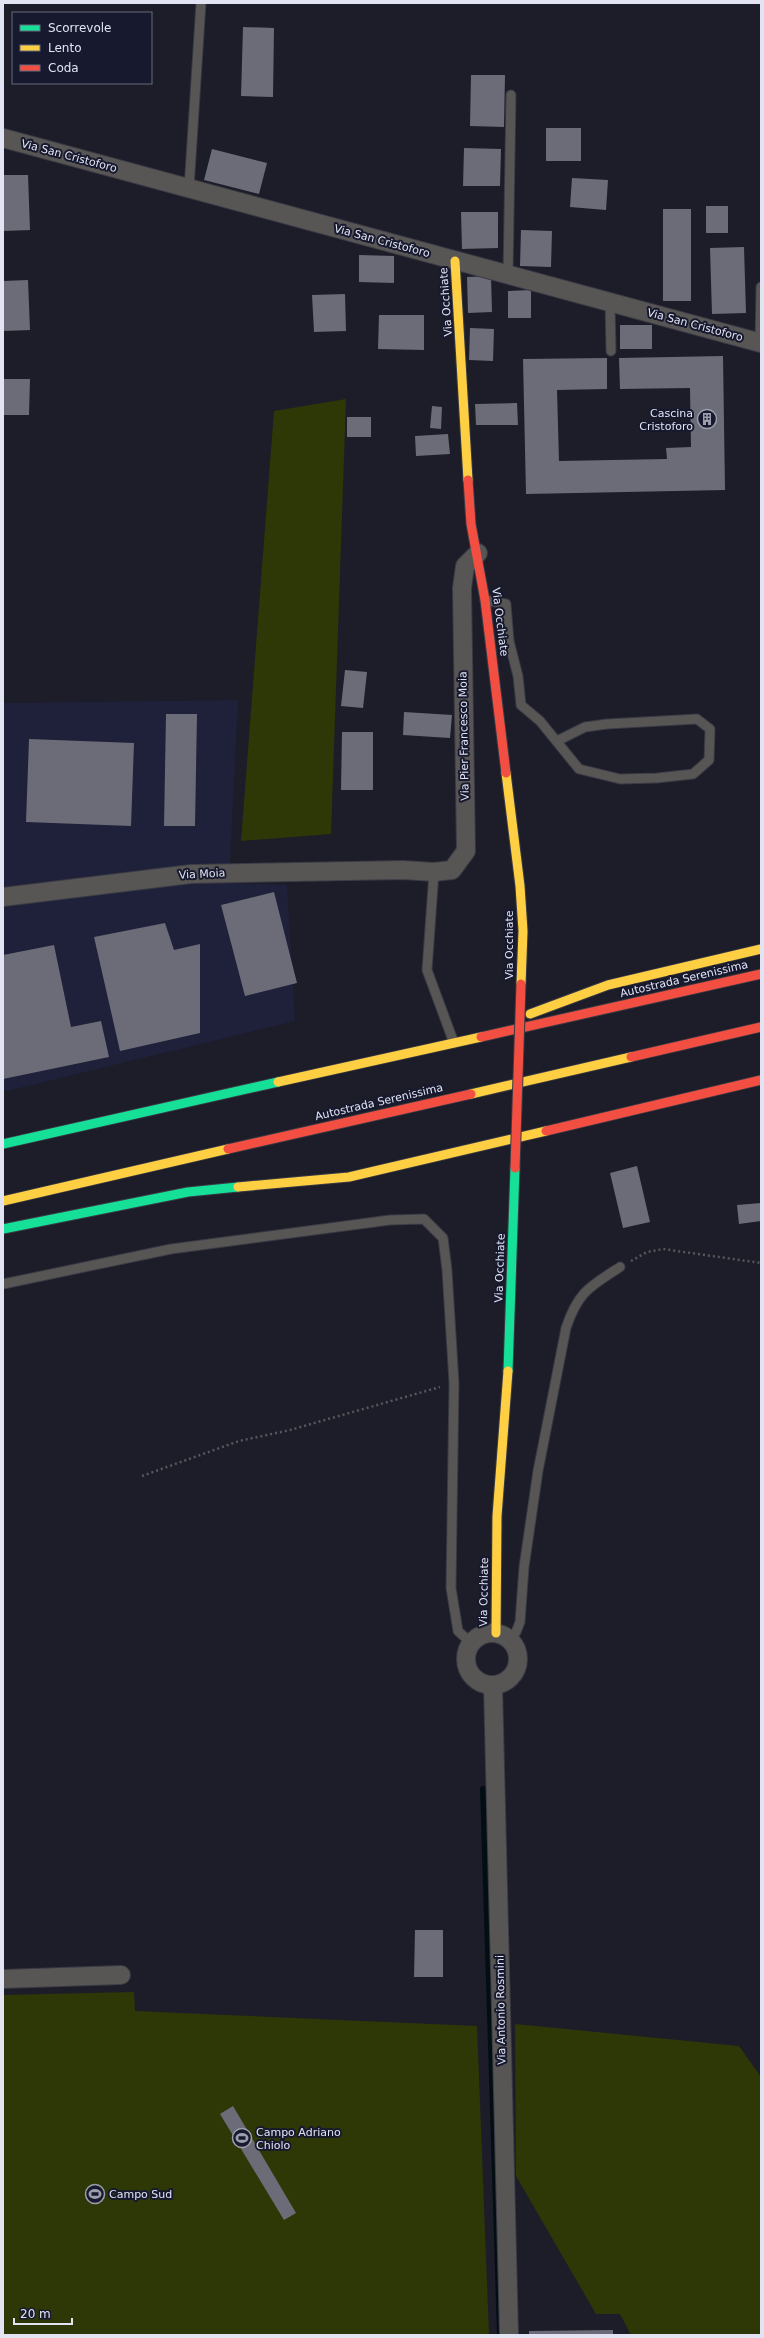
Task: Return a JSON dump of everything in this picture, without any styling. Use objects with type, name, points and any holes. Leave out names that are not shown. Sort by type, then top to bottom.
[{"type":"main road","name":"Via Occhiate","points":[[455,261],[471,524],[478,553],[485,600],[520,886],[523,931],[508,1373],[497,1516],[503,1636]]},
{"type":"main road","points":[[454,1043],[608,985],[761,949]]},
{"type":"main road","name":"Autostrada Serenissima","points":[[3,1144],[761,974]]},
{"type":"main road","name":"Autostrada Serenissima","points":[[3,1201],[761,1027]]},
{"type":"main road","points":[[3,1229],[188,1192],[349,1177],[761,1080]]},
{"type":"street","name":"Via San Cristoforo","points":[[3,138],[760,343]]},
{"type":"street","name":"Via Pier Francesco Moia","points":[[403,870],[434,872],[452,870],[466,851],[462,588],[465,566],[478,553]]},
{"type":"street","name":"Via Moia","points":[[3,897],[190,874],[403,870]]},
{"type":"street","points":[[482,1635],[503,1636],[519,1655],[515,1673],[502,1684],[493,1686],[477,1681],[471,1675],[466,1659],[471,1643],[482,1635]]},
{"type":"street","name":"Via Antonio Rosmini","points":[[493,1686],[509,2335]]},
{"type":"street","points":[[3,1978],[121,1976]]},
{"type":"lane","points":[[189,188],[201,3]]},
{"type":"lane","points":[[508,275],[511,94]]},
{"type":"lane","points":[[760,343],[761,287]]},
{"type":"lane","points":[[610,302],[611,350]]},
{"type":"lane","points":[[485,600],[506,604],[509,640],[518,676],[521,705],[540,721],[557,740],[579,769],[620,780],[693,774],[709,760],[710,729],[697,719],[606,724],[585,727],[557,740]]},
{"type":"lane","points":[[434,872],[427,970],[454,1043]]},
{"type":"lane","points":[[3,1284],[171,1249],[390,1220],[424,1219],[443,1238],[447,1270],[454,1383],[451,1588],[458,1631],[471,1643]]},
{"type":"lane","points":[[503,1636],[516,1632],[520,1622],[524,1567],[538,1471],[566,1328],[573,1306],[586,1289],[620,1267]]},
{"type":"path","points":[[620,1267],[647,1252],[663,1249],[761,1264]]},
{"type":"path","points":[[142,1476],[239,1441],[290,1430],[454,1383]]},
{"type":"shaded area","points":[[238,700],[229,883],[287,885],[295,1021],[3,1092],[3,703]]},
{"type":"green space","points":[[346,399],[331,834],[241,841],[274,411]]},
{"type":"green space","name":"Campo Adriano Chiolo","points":[[134,1992],[135,2011],[477,2026],[489,2335],[3,2335],[3,1995]]},
{"type":"green space","points":[[515,2024],[739,2046],[761,2077],[761,2335],[631,2335],[620,2314],[596,2314],[516,2176]]},
{"type":"building","points":[[243,27],[274,28],[273,97],[241,96]]},
{"type":"building","points":[[471,75],[505,75],[504,127],[470,126]]},
{"type":"building","points":[[546,128],[581,128],[581,161],[546,161]]},
{"type":"building","points":[[464,148],[501,149],[500,186],[463,186]]},
{"type":"building","points":[[212,149],[267,163],[259,194],[204,180]]},
{"type":"building","points":[[3,175],[28,175],[30,230],[3,231]]},
{"type":"building","points":[[572,178],[608,180],[606,210],[570,207]]},
{"type":"building","points":[[706,206],[728,206],[728,233],[706,233]]},
{"type":"building","points":[[663,209],[691,209],[691,301],[663,301]]},
{"type":"building","points":[[461,212],[498,212],[498,248],[462,249]]},
{"type":"building","points":[[521,230],[552,231],[551,267],[520,266]]},
{"type":"building","points":[[744,247],[746,313],[712,314],[710,248]]},
{"type":"building","points":[[359,255],[394,256],[394,283],[359,282]]},
{"type":"building","points":[[491,276],[492,312],[468,313],[467,277]]},
{"type":"building","points":[[28,280],[30,330],[3,331],[3,281]]},
{"type":"building","points":[[531,290],[531,318],[508,318],[508,291]]},
{"type":"building","points":[[345,294],[346,331],[314,332],[312,295]]},
{"type":"building","points":[[379,315],[424,315],[424,350],[378,349]]},
{"type":"building","points":[[620,325],[652,325],[652,349],[620,349]]},
{"type":"building","points":[[470,328],[494,329],[493,361],[469,360]]},
{"type":"building","name":"Cascina Cristoforo","points":[[723,356],[725,490],[526,494],[523,359],[607,358],[607,389],[557,390],[559,461],[667,459],[666,448],[691,447],[690,388],[620,389],[619,358]]},
{"type":"building","points":[[3,379],[30,379],[29,415],[3,415]]},
{"type":"building","points":[[517,403],[518,425],[476,425],[475,404]]},
{"type":"building","points":[[432,406],[442,407],[441,429],[430,428]]},
{"type":"building","points":[[347,417],[371,417],[371,437],[347,437]]},
{"type":"building","points":[[448,434],[450,454],[416,456],[415,436]]},
{"type":"building","points":[[345,670],[367,672],[363,708],[341,706]]},
{"type":"building","points":[[404,712],[452,715],[450,738],[403,735]]},
{"type":"building","points":[[166,714],[197,714],[195,826],[164,826]]},
{"type":"building","points":[[342,732],[373,732],[373,790],[341,790]]},
{"type":"building","points":[[29,739],[134,743],[131,826],[26,822]]},
{"type":"building","points":[[274,892],[297,983],[245,996],[221,905]]},
{"type":"building","points":[[165,923],[174,950],[200,944],[200,1033],[120,1051],[94,937]]},
{"type":"building","points":[[54,945],[71,1027],[101,1021],[109,1057],[3,1079],[3,955]]},
{"type":"building","points":[[637,1166],[650,1222],[623,1228],[610,1173]]},
{"type":"building","points":[[761,1203],[761,1221],[739,1224],[737,1205]]},
{"type":"building","points":[[415,1930],[443,1930],[443,1977],[414,1977]]},
{"type":"building","points":[[233,2106],[296,2213],[284,2220],[220,2114]]},
{"type":"building","points":[[613,2330],[613,2335],[529,2335],[529,2331]]},
{"type":"waterway","points":[[483,1789],[500,2335]]},
{"type":"traffic: fast","points":[[3,1144],[278,1082]]},
{"type":"traffic: fast","points":[[508,1371],[515,1168]]},
{"type":"traffic: fast","points":[[3,1229],[188,1192],[238,1187]]},
{"type":"traffic: slow","points":[[455,261],[468,480]]},
{"type":"traffic: slow","points":[[506,773],[520,886],[523,931],[521,984]]},
{"type":"traffic: slow","points":[[530,1014],[608,985],[761,949]]},
{"type":"traffic: slow","points":[[278,1082],[481,1037]]},
{"type":"traffic: slow","points":[[471,1094],[631,1057]]},
{"type":"traffic: slow","points":[[238,1187],[349,1177],[546,1131]]},
{"type":"traffic: slow","points":[[3,1201],[228,1149]]},
{"type":"traffic: slow","points":[[496,1633],[497,1516],[508,1371]]},
{"type":"traffic: jam","points":[[468,480],[471,524],[485,600],[506,773]]},
{"type":"traffic: jam","points":[[481,1037],[761,974]]},
{"type":"traffic: jam","points":[[515,1168],[521,984]]},
{"type":"traffic: jam","points":[[631,1057],[761,1027]]},
{"type":"traffic: jam","points":[[546,1131],[761,1080]]},
{"type":"traffic: jam","points":[[228,1149],[471,1094]]},
{"type":"place","name":"Cascina Cristoforo","points":[[707,419]]},
{"type":"place","name":"Campo Adriano Chiolo","points":[[242,2138]]},
{"type":"place","name":"Campo Sud","points":[[95,2194]]}]
